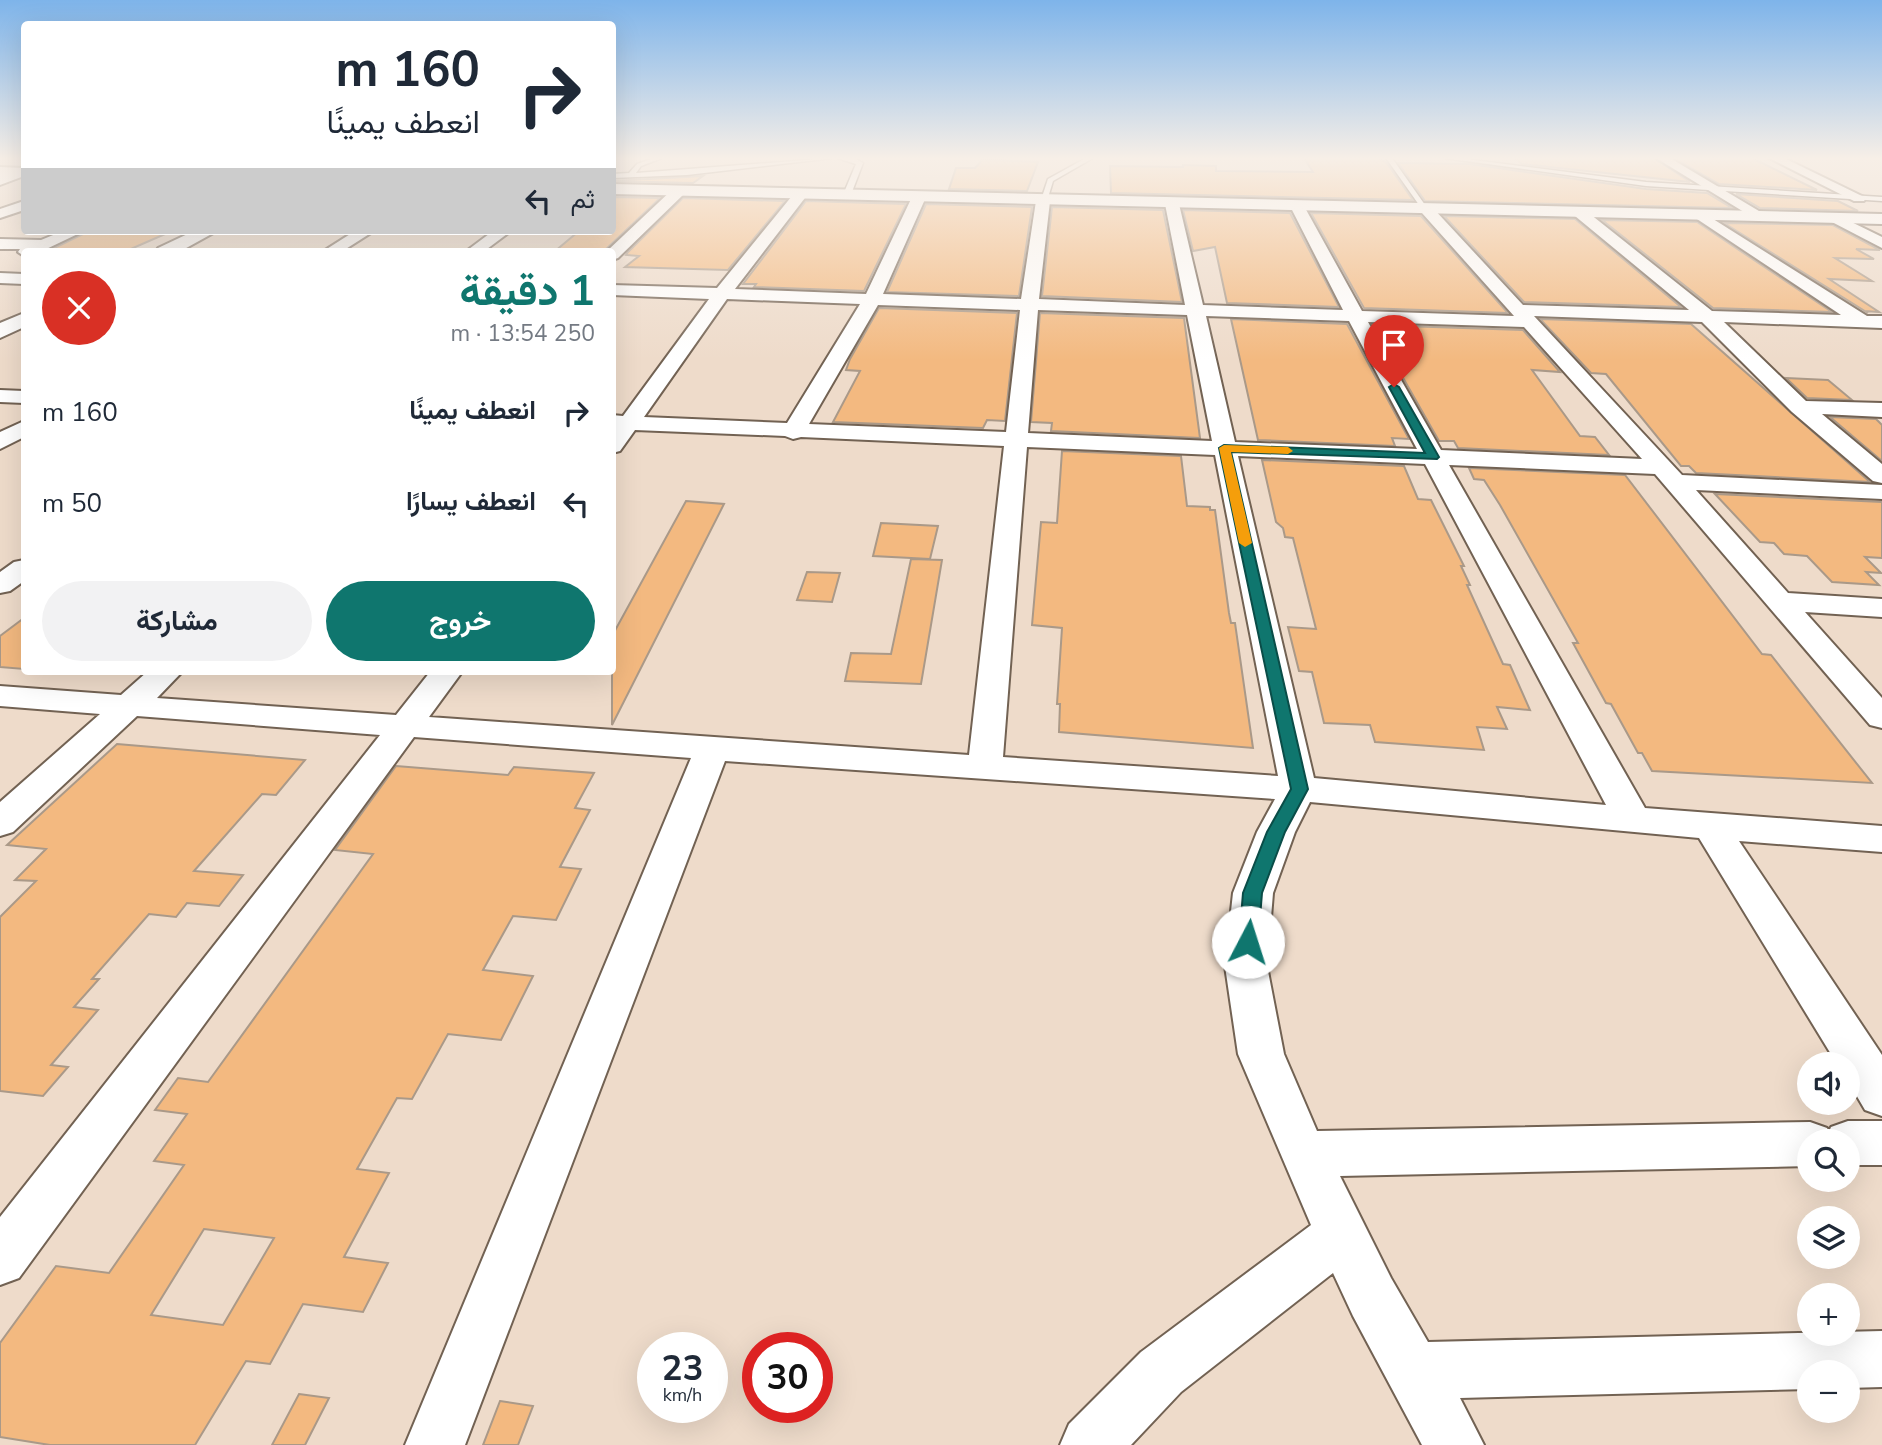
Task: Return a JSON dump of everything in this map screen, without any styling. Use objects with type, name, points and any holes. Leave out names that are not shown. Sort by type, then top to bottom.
[{"type":"street","points":[[616,251],[643,225]]},
{"type":"street","points":[[621,423],[777,225]]},
{"type":"street","points":[[793,432],[872,299],[906,225]]},
{"type":"street","points":[[985,766],[1029,306],[1040,225]]},
{"type":"street","points":[[1176,225],[1299,789],[1276,832],[1252,893],[1246,966],[1261,1054],[1303,1154],[1372,1297],[1454,1445]]},
{"type":"street","points":[[1307,225],[1633,820]]},
{"type":"street","points":[[1441,225],[1669,474],[1777,601],[1882,718]]},
{"type":"street","points":[[1595,225],[1707,316],[1800,407],[1882,476]]},
{"type":"street","points":[[1716,225],[1882,334]]},
{"type":"street","points":[[1849,225],[1882,243]]},
{"type":"street","points":[[36,248],[67,235]]},
{"type":"street","points":[[173,248],[200,235]]},
{"type":"street","points":[[337,248],[359,235]]},
{"type":"street","points":[[479,248],[497,235]]},
{"type":"street","points":[[0,244],[42,246]]},
{"type":"street","points":[[0,263],[21,254]]},
{"type":"street","points":[[0,278],[21,279]]},
{"type":"street","points":[[616,290],[1356,317],[1707,316],[1882,322]]},
{"type":"street","points":[[0,331],[21,320]]},
{"type":"street","points":[[0,396],[21,397]]},
{"type":"street","points":[[1800,407],[1882,410]]},
{"type":"street","points":[[621,423],[1433,457],[1882,492]]},
{"type":"street","points":[[0,442],[21,430]]},
{"type":"street","points":[[0,585],[21,570]]},
{"type":"street","points":[[1777,601],[1882,608]]},
{"type":"street","points":[[0,823],[163,675]]},
{"type":"street","points":[[0,1259],[444,675]]},
{"type":"street","points":[[0,696],[1299,789],[1633,820],[1882,839]]},
{"type":"street","points":[[435,1445],[712,749]]},
{"type":"street","points":[[1710,826],[1882,1095]]},
{"type":"street","points":[[1860,1143],[1882,1143]]},
{"type":"street","points":[[1303,1154],[1797,1144]]},
{"type":"street","points":[[1090,1445],[1161,1372],[1342,1233]]},
{"type":"street","points":[[1413,1371],[1882,1359]]},
{"type":"building","points":[[616,225],[631,225],[607,248],[559,248],[574,235],[616,235]]},
{"type":"building","points":[[655,225],[765,225],[728,270],[625,267],[639,256],[626,255]]},
{"type":"building","points":[[787,225],[896,225],[864,291],[754,287],[756,284],[743,284]]},
{"type":"building","points":[[917,225],[1029,225],[1019,296],[887,292]]},
{"type":"building","points":[[1050,225],[1166,225],[1182,302],[1042,296]]},
{"type":"building","points":[[1187,225],[1296,225],[1339,307],[1227,303],[1215,247],[1193,251]]},
{"type":"building","points":[[1318,225],[1429,225],[1508,313],[1364,308]]},
{"type":"building","points":[[1453,225],[1583,225],[1681,307],[1524,302]]},
{"type":"building","points":[[1609,225],[1702,225],[1832,312],[1713,308]]},
{"type":"building","points":[[1728,225],[1834,225],[1880,250],[1856,249],[1874,259],[1835,258],[1872,281],[1829,279],[1879,312],[1865,311],[1868,313]]},
{"type":"building","points":[[81,235],[163,235],[133,248],[54,248]]},
{"type":"building","points":[[879,308],[1017,313],[1005,421],[987,420],[983,428],[833,422],[860,371],[846,370],[850,359]]},
{"type":"building","points":[[1040,313],[1184,318],[1200,438],[1051,431],[1052,423],[1031,422]]},
{"type":"building","points":[[1231,319],[1347,324],[1409,439],[1392,438],[1395,446],[1258,440]]},
{"type":"building","points":[[1540,319],[1691,324],[1870,482],[1696,473],[1689,466],[1681,466],[1606,374],[1591,373]]},
{"type":"building","points":[[1373,325],[1523,330],[1560,372],[1532,370],[1580,436],[1595,437],[1609,455],[1458,448],[1454,441],[1439,441]]},
{"type":"building","points":[[1786,378],[1828,380],[1852,400],[1807,398]]},
{"type":"building","points":[[1830,417],[1876,419],[1882,425],[1882,461]]},
{"type":"building","points":[[1062,451],[1181,456],[1187,506],[1210,507],[1210,510],[1215,510],[1229,613],[1231,623],[1235,623],[1253,748],[1059,732],[1060,704],[1057,704],[1062,628],[1032,625],[1041,522],[1057,523]]},
{"type":"building","points":[[1262,460],[1404,466],[1418,499],[1431,500],[1464,566],[1461,566],[1470,585],[1467,585],[1503,664],[1510,665],[1530,710],[1497,707],[1507,729],[1477,727],[1484,750],[1375,742],[1370,725],[1324,723],[1312,672],[1299,671],[1288,627],[1316,629],[1293,538],[1285,537],[1283,528],[1276,522]]},
{"type":"building","points":[[1469,468],[1625,475],[1762,654],[1771,655],[1872,783],[1652,771],[1642,753],[1638,753],[1611,704],[1606,703],[1573,643],[1578,643],[1500,505],[1484,480],[1474,479]]},
{"type":"building","points":[[1715,494],[1882,502],[1882,558],[1865,557],[1881,573],[1866,572],[1879,585],[1832,582],[1807,556],[1784,554],[1774,543],[1760,542]]},
{"type":"building","points":[[686,501],[724,504],[612,725],[616,629]]},
{"type":"building","points":[[881,523],[938,526],[930,559],[873,556]]},
{"type":"building","points":[[911,559],[942,560],[921,684],[845,681],[851,653],[891,654]]},
{"type":"building","points":[[807,572],[840,573],[832,602],[797,600]]},
{"type":"building","points":[[21,620],[21,669],[0,667],[0,636]]},
{"type":"building","points":[[117,744],[305,760],[276,795],[262,794],[194,871],[243,875],[219,906],[187,903],[176,917],[149,914],[92,979],[99,979],[74,1007],[98,1010],[51,1065],[68,1067],[43,1096],[0,1091],[0,917],[36,881],[15,880],[46,849],[7,845]]},
{"type":"building","points":[[396,766],[508,775],[514,767],[594,773],[575,808],[590,810],[560,867],[581,869],[556,920],[513,916],[483,970],[533,976],[501,1040],[448,1034],[412,1099],[397,1098],[357,1169],[389,1173],[344,1257],[388,1263],[363,1312],[303,1304],[270,1364],[246,1361],[195,1445],[50,1445],[0,1437],[0,1343],[56,1266],[109,1273],[184,1165],[154,1161],[187,1114],[155,1110],[178,1078],[208,1082],[373,854],[335,850]],"holes":[[[204,1229],[274,1238],[223,1325],[151,1315]]]},
{"type":"building","points":[[299,1394],[329,1398],[305,1445],[272,1445]]},
{"type":"building","points":[[500,1401],[533,1406],[518,1445],[483,1445]]},
{"type":"slow traffic","points":[[1245,543],[1224,448],[1288,451]]},
{"type":"route","points":[[1248,942],[1252,893],[1276,832],[1299,789],[1224,448],[1433,457],[1394,387]]}]
